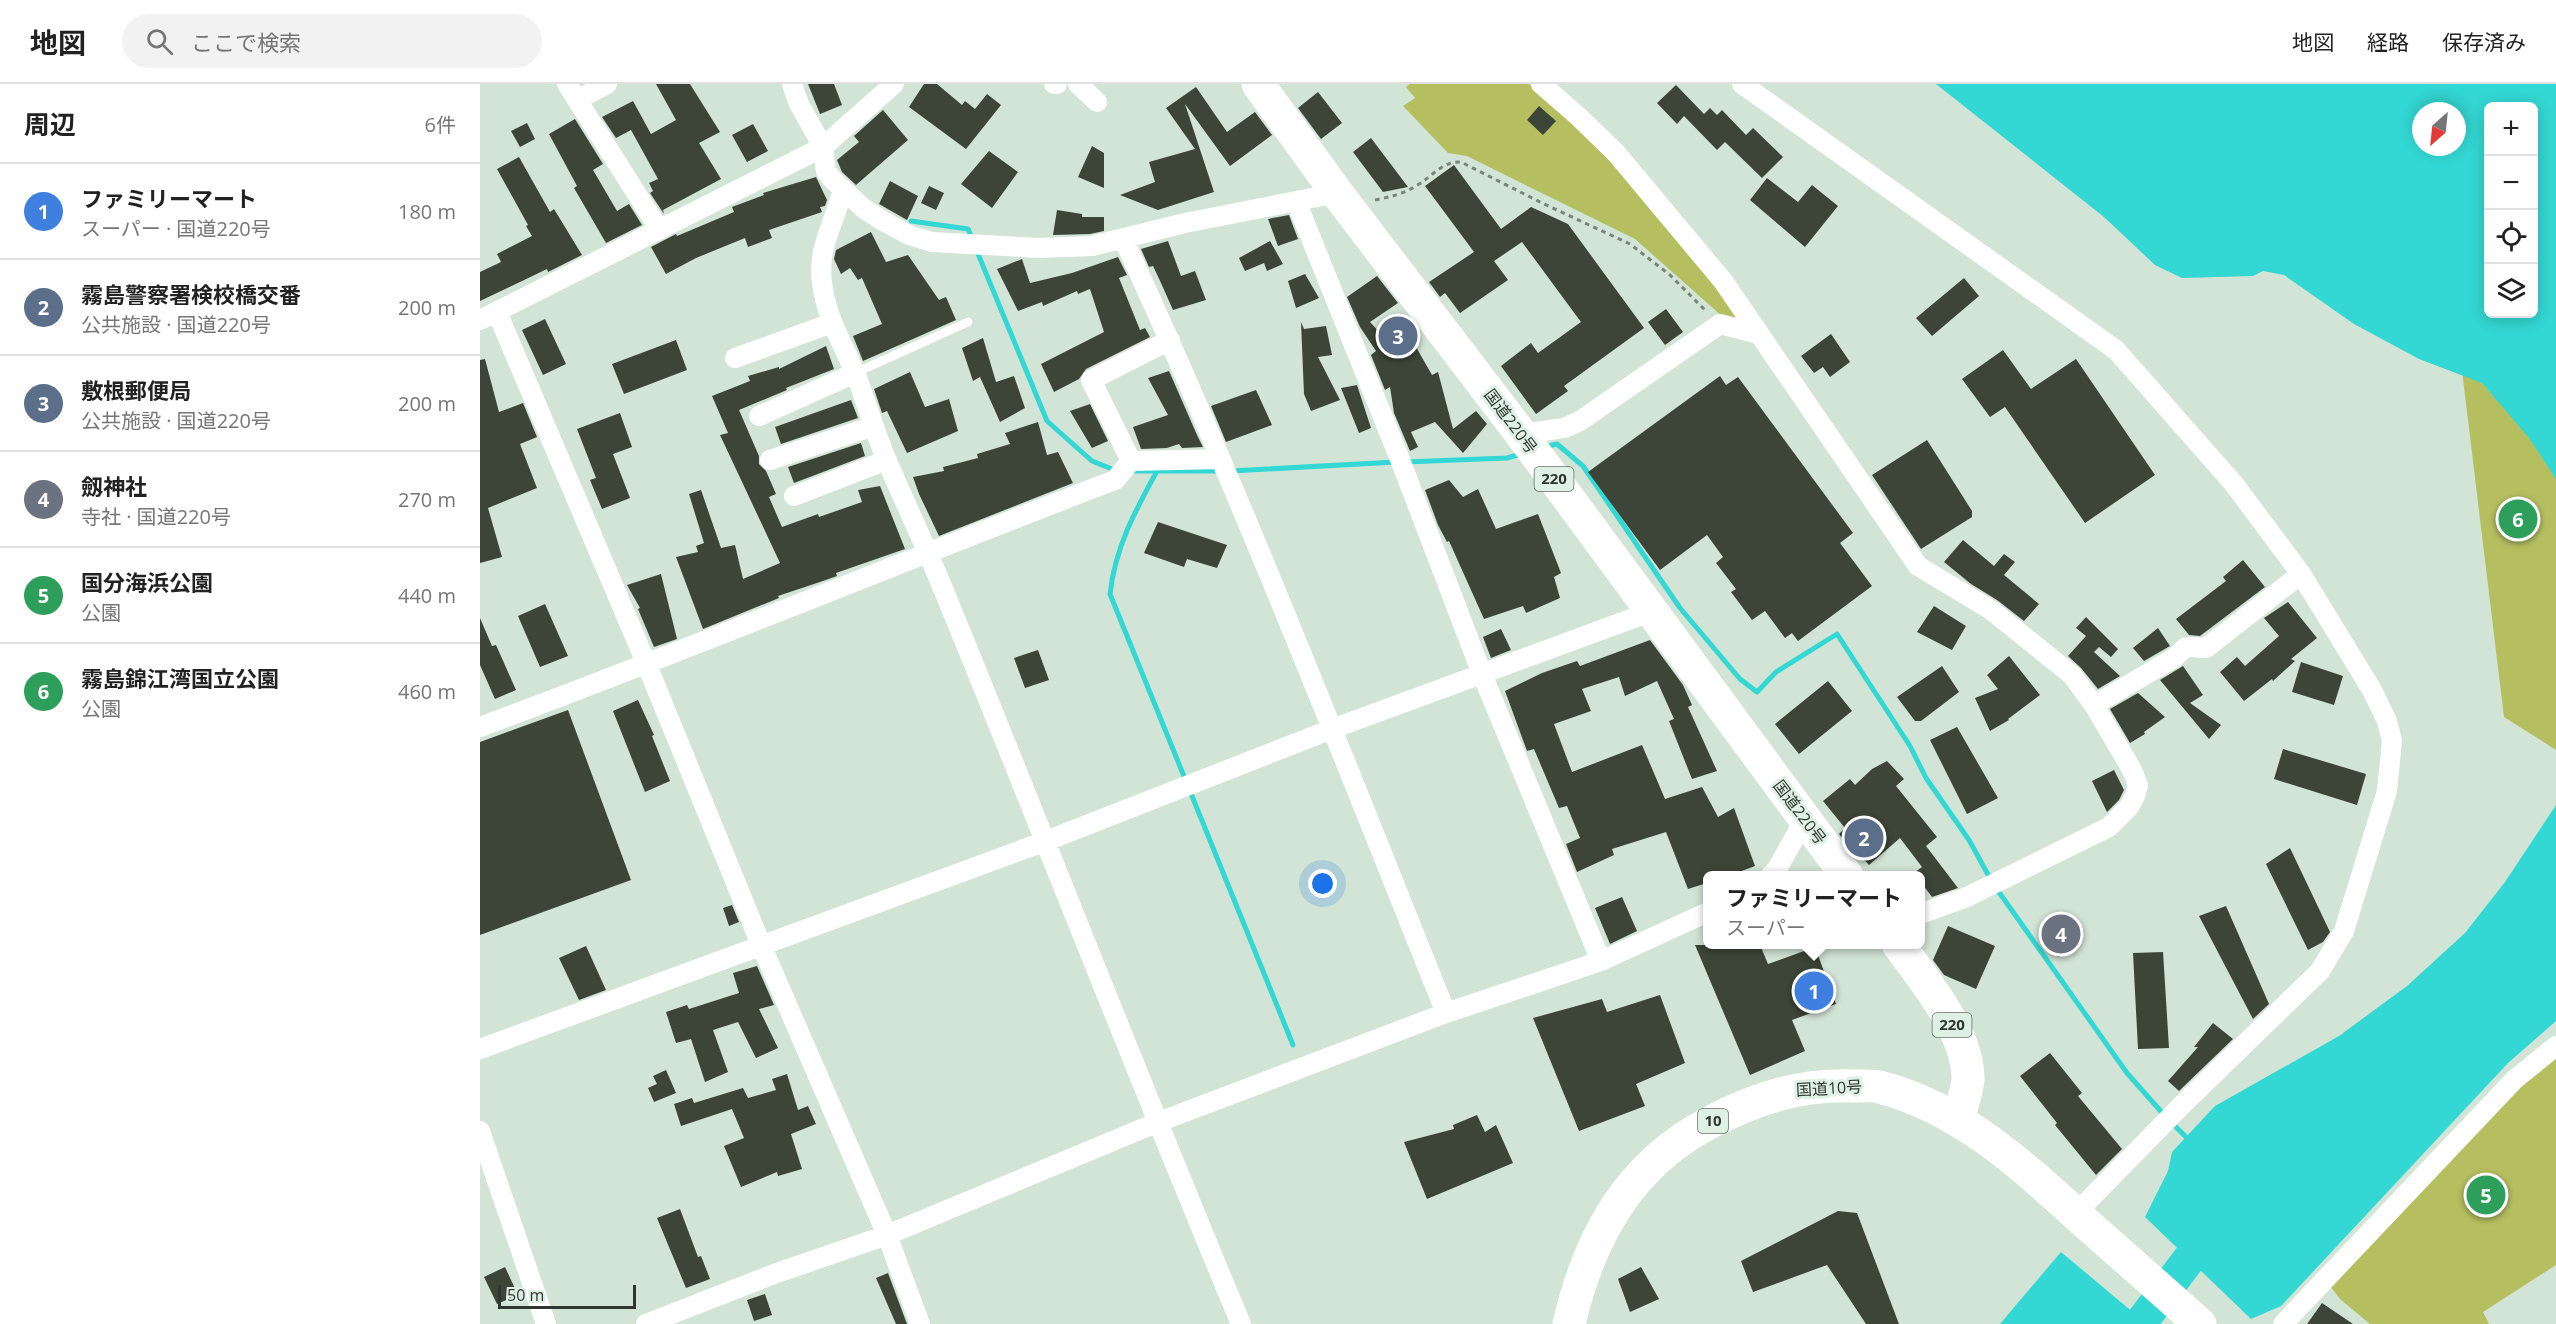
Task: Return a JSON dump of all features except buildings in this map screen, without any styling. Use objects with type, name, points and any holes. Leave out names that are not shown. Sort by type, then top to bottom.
[{"type":"highway","name":"国道220号","points":[[1258,84],[1342,199],[1521,434],[1650,612],[1843,871]]},
{"type":"highway","name":"220","points":[[1901,949],[1947,1011],[1962,1051],[1968,1079],[1958,1120]]},
{"type":"highway","name":"国道10号","points":[[1569,1324],[1586,1269],[1600,1236],[1630,1185],[1656,1158],[1692,1132],[1743,1105],[1791,1089],[1837,1085],[1881,1087],[1925,1103],[1958,1120],[2011,1156],[2200,1324]]},
{"type":"street","points":[[607,84],[572,92],[659,229]]},
{"type":"street","points":[[792,84],[799,104],[823,147],[826,171],[863,208],[909,235],[932,242],[1039,248],[1082,247],[1185,223],[1296,201],[1342,199]]},
{"type":"street","points":[[894,84],[823,147],[488,316],[647,665],[762,947],[887,1235],[920,1324]]},
{"type":"street","points":[[1078,84],[1097,102]]},
{"type":"street","points":[[1541,84],[1580,117],[1645,186],[1723,281],[1918,566],[1991,610],[2072,675],[2094,705],[2132,770],[2138,784],[2129,807],[2109,827],[1967,897],[1925,912]]},
{"type":"street","points":[[1742,84],[2116,350],[2234,484],[2301,574],[2353,657],[2387,721],[2392,741],[2386,790],[2344,931],[2336,948],[2320,971],[2144,1144],[2081,1218]]},
{"type":"street","points":[[843,189],[840,202],[826,232],[822,255],[822,283],[832,323],[855,373],[887,460],[928,551],[1046,841],[1156,1123],[1241,1324]]},
{"type":"street","points":[[1296,201],[1401,462],[1482,674],[1601,961]]},
{"type":"street","points":[[1123,238],[1170,340],[1220,459],[1446,1013]]},
{"type":"street","points":[[735,358],[832,323]]},
{"type":"street","points":[[1521,434],[1564,429],[1580,421],[1720,324],[1759,334]]},
{"type":"street","points":[[1131,461],[1090,380],[1170,340]]},
{"type":"street","points":[[759,416],[855,373]]},
{"type":"street","points":[[770,460],[874,426]]},
{"type":"street","points":[[480,727],[647,665],[928,551],[1115,480],[1131,461],[1220,459]]},
{"type":"street","points":[[794,496],[887,460]]},
{"type":"street","points":[[2094,705],[2174,658],[2186,646],[2206,648],[2301,574]]},
{"type":"street","points":[[480,1049],[1046,841],[1332,729],[1650,612]]},
{"type":"street","points":[[1775,871],[1805,819]]},
{"type":"street","points":[[646,1324],[774,1274],[887,1235],[1156,1123],[1446,1013],[1601,961],[1703,914]]},
{"type":"street","points":[[2283,1324],[2514,1080],[2556,1046]]},
{"type":"street","points":[[480,1131],[546,1324]]},
{"type":"lane","points":[[855,373],[968,322]]},
{"type":"path","points":[[1342,199],[1399,196],[1418,186],[1449,162],[1461,162],[1542,204],[1630,244],[1670,275],[1720,324]]},
{"type":"green space","points":[[1410,84],[1529,84],[1612,159],[1690,250],[1742,320],[1723,317],[1635,239],[1467,156],[1448,153],[1403,106],[1415,98],[1406,87]]},
{"type":"green space","points":[[1956,84],[2556,84],[2556,750],[2504,717],[2456,321]]},
{"type":"green space","points":[[2556,1054],[2556,1265],[2483,1312],[2489,1324],[2370,1324],[2340,1299],[2330,1286],[2481,1125]]},
{"type":"water","points":[[1936,84],[2556,84],[2556,479],[2529,438],[2482,383],[2419,359],[2354,324],[2284,275],[2263,271],[2253,276],[2182,278],[2155,265],[2104,217]]},
{"type":"water","points":[[2556,805],[2556,1021],[2508,1063],[2281,1306],[2251,1319],[2145,1217],[2168,1171],[2172,1152],[2215,1106],[2339,1036],[2407,986],[2465,933],[2505,882]]},
{"type":"water","points":[[2061,1252],[2147,1324],[2000,1324]]},
{"type":"waterway","points":[[911,221],[968,229],[973,241]]},
{"type":"waterway","points":[[976,249],[1047,421],[1092,461],[1117,471]]},
{"type":"waterway","points":[[1544,447],[1557,444],[1583,466],[1680,608],[1740,679],[1757,692],[1776,672],[1837,634],[1910,746],[1926,778],[1969,840],[1991,880]]},
{"type":"waterway","points":[[1405,462],[1507,458],[1521,454]]},
{"type":"waterway","points":[[1231,471],[1396,462]]},
{"type":"waterway","points":[[1129,471],[1222,471]]},
{"type":"waterway","points":[[1157,471],[1121,545],[1110,594],[1293,1045]]},
{"type":"waterway","points":[[1996,888],[2127,1073],[2165,1116]]},
{"type":"waterway","points":[[2172,1123],[2186,1137]]},
{"type":"waterway","points":[[2140,1324],[2189,1259]]},
{"type":"place","name":"敷根郵便局","points":[[1398,336]]},
{"type":"place","name":"霧島錦江湾国立公園","points":[[2518,519]]},
{"type":"place","name":"霧島警察署検校橋交番","points":[[1864,838]]},
{"type":"place","name":"劔神社","points":[[2061,934]]},
{"type":"place","name":"ファミリーマート","points":[[1814,991]]},
{"type":"place","name":"国分海浜公園","points":[[2486,1195]]}]
